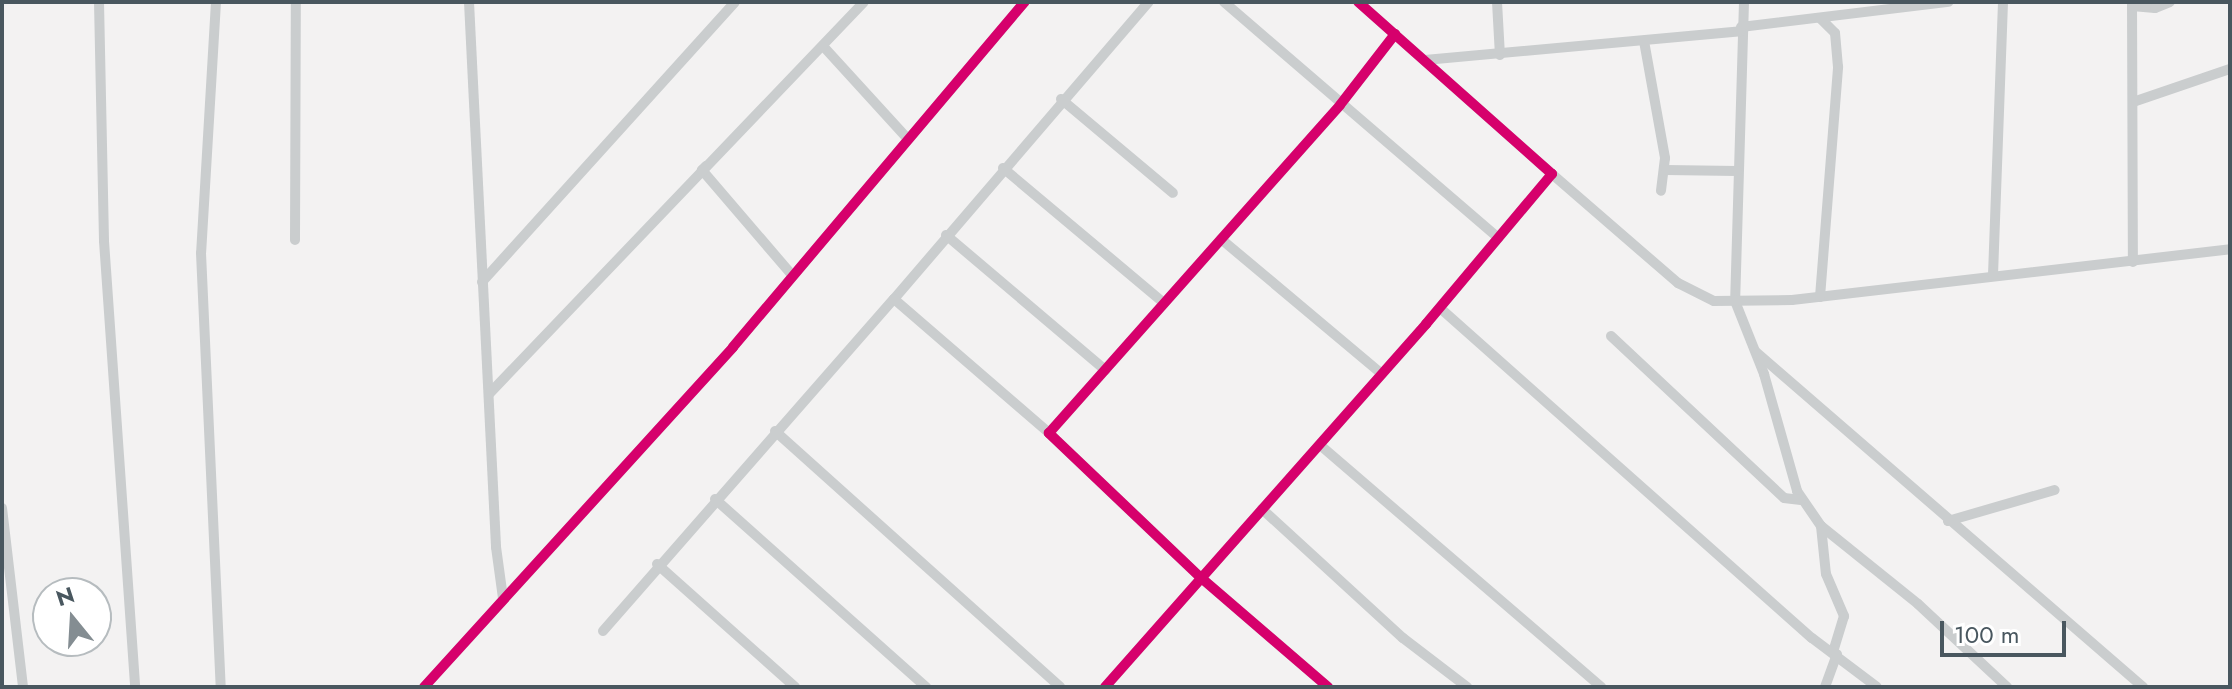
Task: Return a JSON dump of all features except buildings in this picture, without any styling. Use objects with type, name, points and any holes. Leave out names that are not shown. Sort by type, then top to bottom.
[{"type":"street","points":[[99,2],[104,241],[135,687]]},
{"type":"street","points":[[216,2],[201,253],[221,687]]},
{"type":"street","points":[[295,240],[296,2]]},
{"type":"street","points":[[469,2],[482,282],[503,598]]},
{"type":"street","points":[[482,282],[735,2]]},
{"type":"street","points":[[489,394],[866,2]]},
{"type":"street","points":[[702,170],[866,2]]},
{"type":"street","points":[[424,687],[733,347],[791,274],[1025,2]]},
{"type":"street","points":[[603,631],[657,564],[894,299],[1061,99],[1149,2]]},
{"type":"street","points":[[1224,2],[1498,238]]},
{"type":"street","points":[[1358,2],[1678,283],[1702,297],[1735,301],[1820,297],[2230,249]]},
{"type":"street","points":[[1497,2],[1500,55]]},
{"type":"street","points":[[1744,2],[1735,301],[1754,350],[1801,500],[1821,526],[1918,604],[2007,687]]},
{"type":"street","points":[[1425,60],[1644,41],[1948,2]]},
{"type":"street","points":[[1993,275],[2003,2]]},
{"type":"street","points":[[2133,262],[2136,101],[2132,4],[2155,8],[2170,2]]},
{"type":"street","points":[[1820,297],[1838,67],[1835,33],[1821,19]]},
{"type":"street","points":[[1049,433],[1340,105],[1395,34]]},
{"type":"street","points":[[1644,41],[1666,170],[1661,191]]},
{"type":"street","points":[[823,46],[907,138]]},
{"type":"street","points":[[2136,101],[2230,69]]},
{"type":"street","points":[[1061,99],[1173,193]]},
{"type":"street","points":[[1003,168],[1164,303]]},
{"type":"street","points":[[702,170],[791,274]]},
{"type":"street","points":[[1666,170],[1737,171]]},
{"type":"street","points":[[1105,687],[1440,308],[1552,174]]},
{"type":"street","points":[[946,235],[1105,370]]},
{"type":"street","points":[[1221,239],[1382,374]]},
{"type":"street","points":[[894,299],[1049,433],[1200,577],[1328,687]]},
{"type":"street","points":[[1440,308],[1877,687]]},
{"type":"street","points":[[1611,336],[1784,498],[1801,500]]},
{"type":"street","points":[[1754,350],[2143,687]]},
{"type":"street","points":[[775,431],[1060,687]]},
{"type":"street","points":[[1320,445],[1601,687]]},
{"type":"street","points":[[1948,521],[2055,490]]},
{"type":"street","points":[[715,499],[926,687]]},
{"type":"street","points":[[2,508],[23,687]]},
{"type":"street","points":[[1262,509],[1403,638],[1467,687]]},
{"type":"street","points":[[1821,526],[1826,574],[1844,616],[1825,687]]},
{"type":"street","points":[[657,564],[795,687]]},
{"type":"cycle path","points":[[424,687],[733,347],[1025,2]]},
{"type":"cycle path","points":[[1105,687],[1426,324],[1552,174],[1358,2]]},
{"type":"cycle path","points":[[1328,687],[1200,577],[1049,433],[1340,105],[1395,34]]}]
